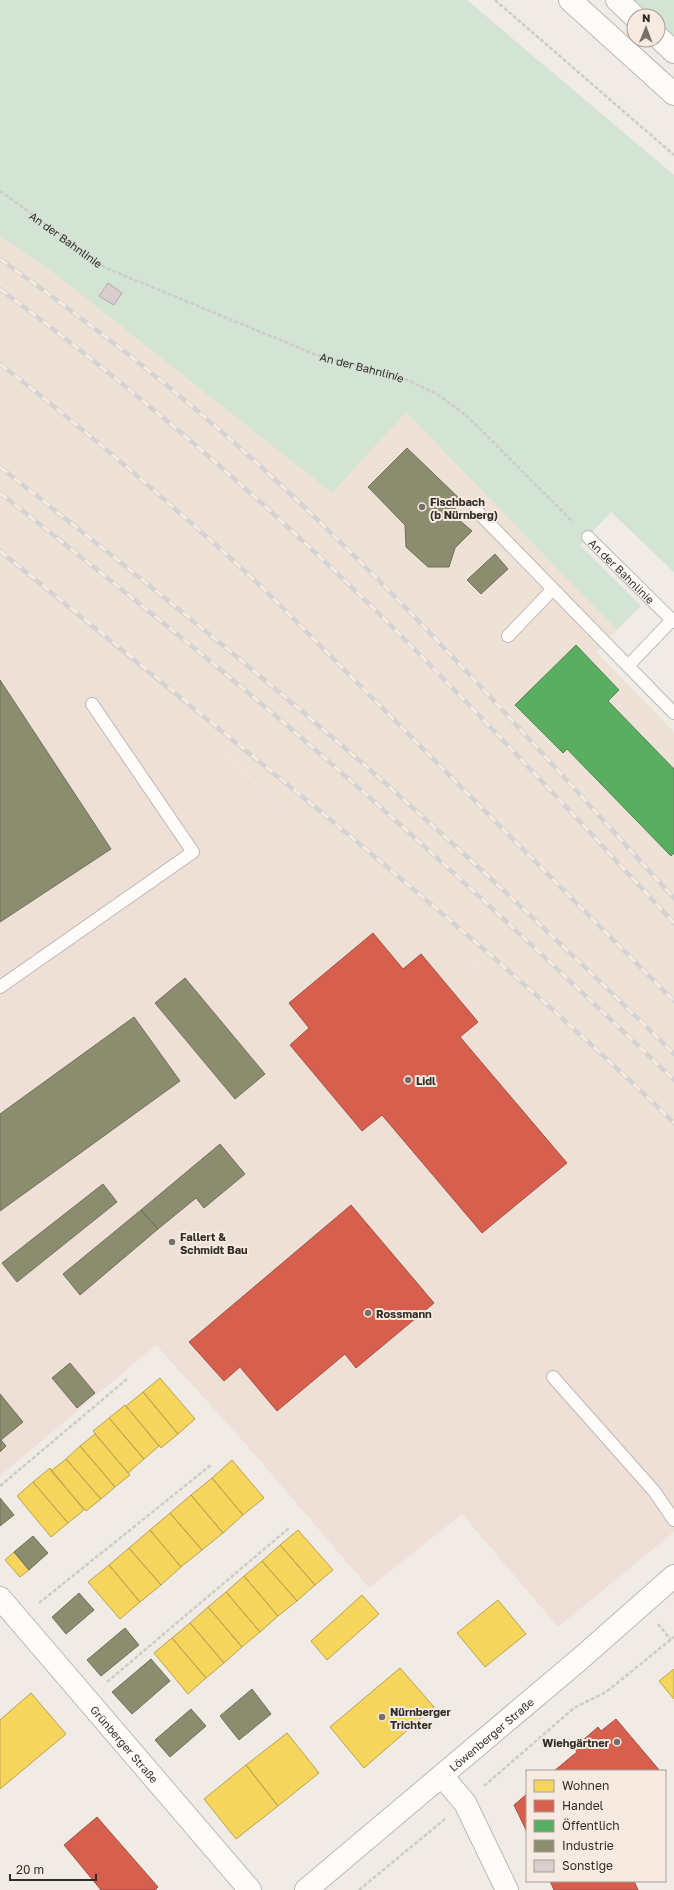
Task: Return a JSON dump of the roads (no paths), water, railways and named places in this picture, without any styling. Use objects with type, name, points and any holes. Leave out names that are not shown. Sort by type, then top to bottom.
[{"type":"street","points":[[570,0],[674,94]]},
{"type":"street","points":[[617,0],[626,8]]},
{"type":"street","points":[[666,44],[674,52]]},
{"type":"street","name":"Löwenberger Straße","points":[[306,1890],[580,1659],[674,1576]]},
{"type":"street","name":"Grünberger Straße","points":[[0,1598],[250,1890]]},
{"type":"street","points":[[442,1776],[465,1803],[507,1890]]},
{"type":"lane","points":[[476,510],[674,713]]},
{"type":"lane","name":"An der Bahnlinie","points":[[588,537],[673,621],[628,666]]},
{"type":"lane","points":[[508,636],[553,589]]},
{"type":"lane","points":[[0,987],[193,852],[92,704]]},
{"type":"lane","points":[[553,1377],[654,1491],[674,1520]]},
{"type":"railway","points":[[0,259],[110,340],[182,398],[251,457],[284,488],[435,638],[674,898]]},
{"type":"railway","points":[[0,289],[95,362],[187,438],[233,477],[322,558],[405,639],[483,719],[674,923]]},
{"type":"railway","points":[[0,364],[34,390],[133,472],[261,586],[674,1001]]},
{"type":"railway","points":[[0,467],[186,615],[369,769],[447,838],[523,909],[674,1054]]},
{"type":"railway","points":[[0,493],[182,638],[290,728],[485,901],[674,1080]]},
{"type":"railway","points":[[0,551],[125,651],[419,894],[506,968],[591,1044],[674,1123]]},
{"type":"place","name":"Fischbach (b Nürnberg)","points":[[422,507]]},
{"type":"place","name":"Lidl","points":[[408,1080]]},
{"type":"place","name":"Fallert & Schmidt Bau","points":[[172,1242]]},
{"type":"place","name":"Rossmann","points":[[368,1313]]},
{"type":"place","name":"Nürnberger Trichter","points":[[382,1717]]},
{"type":"place","name":"Wiehgärtner","points":[[617,1742]]}]
